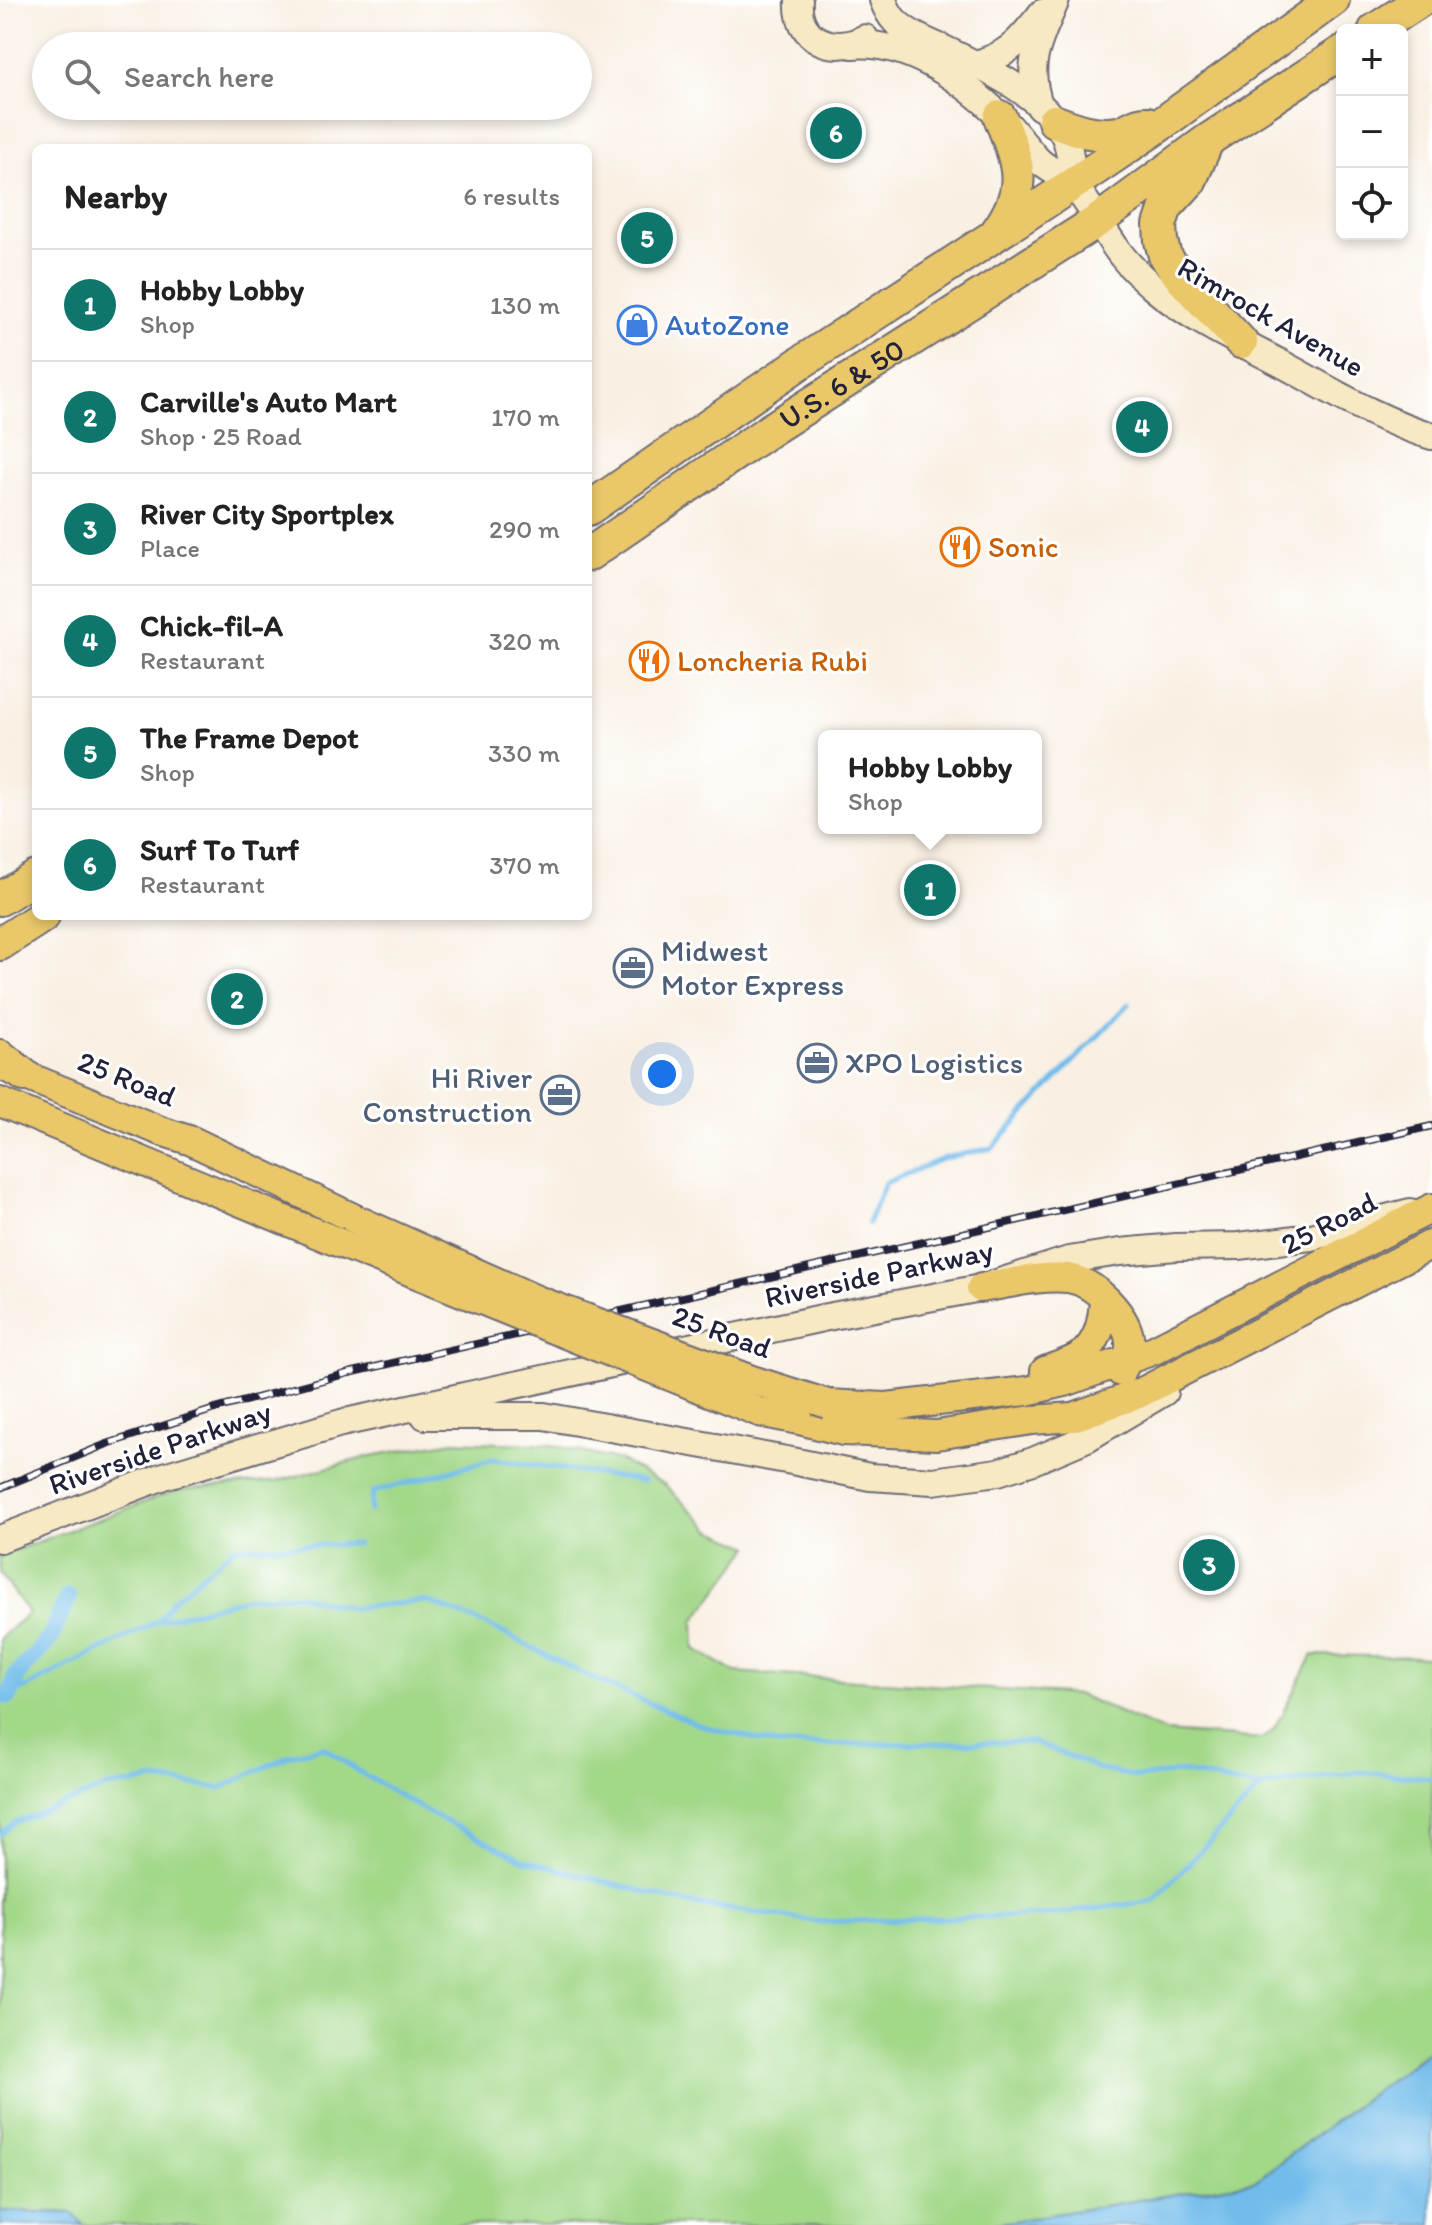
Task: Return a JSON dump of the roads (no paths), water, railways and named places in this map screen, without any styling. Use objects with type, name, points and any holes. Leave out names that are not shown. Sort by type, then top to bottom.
[{"type":"highway","name":"U.S. 6 & 50","points":[[592,506],[797,365],[992,239],[1160,125],[1333,0]]},
{"type":"highway","points":[[1384,24],[1421,0]]},
{"type":"highway","name":"U.S. 6 & 50","points":[[592,552],[770,430],[1099,220],[1208,140],[1336,56]]},
{"type":"highway","points":[[1047,114],[1088,132],[1104,134],[1122,132],[1140,122],[1160,125]]},
{"type":"highway","points":[[992,239],[1008,217],[1018,189],[1017,162],[1000,117]]},
{"type":"highway","points":[[1208,140],[1190,181],[1166,207],[1160,225],[1161,241],[1165,256],[1182,279],[1241,342]]},
{"type":"highway","points":[[0,899],[32,879]]},
{"type":"highway","points":[[0,945],[37,920]]},
{"type":"main road","points":[[799,0],[801,20],[812,36],[822,43],[838,46],[869,43],[904,52],[954,79],[1000,117],[1039,161],[1073,184]]},
{"type":"main road","points":[[852,45],[872,32],[878,22],[882,0]]},
{"type":"main road","points":[[882,0],[896,22],[909,32],[1014,85],[1047,114]]},
{"type":"main road","points":[[975,64],[995,59],[1017,44],[1053,0]]},
{"type":"main road","points":[[1053,0],[1032,63],[1033,88],[1047,114],[1066,138],[1073,184]]},
{"type":"main road","name":"Rimrock Avenue","points":[[1073,184],[1116,249],[1153,288],[1174,303],[1241,342],[1398,424],[1432,436]]},
{"type":"main road","name":"25 Road","points":[[8,1065],[161,1131],[192,1141],[353,1218],[537,1300],[752,1380],[828,1404],[886,1407],[1027,1391],[1065,1382],[1154,1350],[1432,1207]]},
{"type":"main road","name":"25 Road","points":[[0,1102],[759,1412],[843,1431],[937,1435],[1032,1420],[1073,1417],[1138,1394],[1432,1244]]},
{"type":"main road","name":"Riverside Parkway","points":[[0,1539],[164,1476],[341,1423],[827,1317],[981,1288],[1069,1260],[1120,1252],[1239,1246],[1311,1237],[1432,1207]]},
{"type":"main road","points":[[981,1288],[1057,1278],[1072,1279],[1098,1291],[1127,1329],[1131,1345],[1119,1378],[1092,1400],[1032,1420]]},
{"type":"main road","points":[[974,1398],[1023,1382],[1079,1358],[1098,1334],[1104,1299]]},
{"type":"main road","name":"Riverside Parkway","points":[[341,1423],[434,1415],[544,1416],[870,1477],[944,1480],[998,1472],[1087,1438],[1253,1334]]},
{"type":"water","points":[[1432,2048],[1432,2225],[988,2225],[1255,2181]]},
{"type":"water","points":[[0,2211],[72,2213],[84,2225],[0,2225]]},
{"type":"waterway","points":[[868,1223],[885,1183],[945,1158],[992,1148],[1129,1004]]},
{"type":"waterway","points":[[370,1511],[373,1492],[494,1459],[644,1481]]},
{"type":"waterway","points":[[0,1704],[9,1696],[158,1621],[173,1600],[235,1547],[357,1544]]},
{"type":"waterway","points":[[158,1621],[250,1597],[298,1595],[352,1608],[426,1601],[490,1626],[583,1674],[702,1726],[780,1745],[1034,1742],[1102,1770],[1138,1777],[1182,1772],[1259,1788]]},
{"type":"waterway","points":[[9,1696],[17,1675],[50,1639],[68,1597]]},
{"type":"waterway","points":[[0,1834],[14,1823],[107,1787],[155,1780],[221,1788],[290,1755],[323,1747],[431,1814],[524,1860],[686,1903],[821,1922],[1047,1915],[1153,1901],[1260,1788],[1360,1772],[1432,1778]]},
{"type":"railway","points":[[0,1488],[107,1444],[215,1409],[349,1373],[1432,1126]]},
{"type":"place","name":"Surf To Turf","points":[[836,133]]},
{"type":"place","name":"The Frame Depot","points":[[647,238]]},
{"type":"place","name":"AutoZone","points":[[637,325]]},
{"type":"place","name":"Chick-fil-A","points":[[1142,427]]},
{"type":"place","name":"Sonic","points":[[960,547]]},
{"type":"place","name":"Loncheria Rubi","points":[[649,661]]},
{"type":"place","name":"Hobby Lobby","points":[[930,890]]},
{"type":"place","name":"Midwest Motor Express","points":[[633,968]]},
{"type":"place","name":"Carville's Auto Mart","points":[[237,999]]},
{"type":"place","name":"XPO Logistics","points":[[817,1063]]},
{"type":"place","name":"Hi River Construction","points":[[560,1095]]},
{"type":"place","name":"River City Sportplex","points":[[1209,1565]]}]
